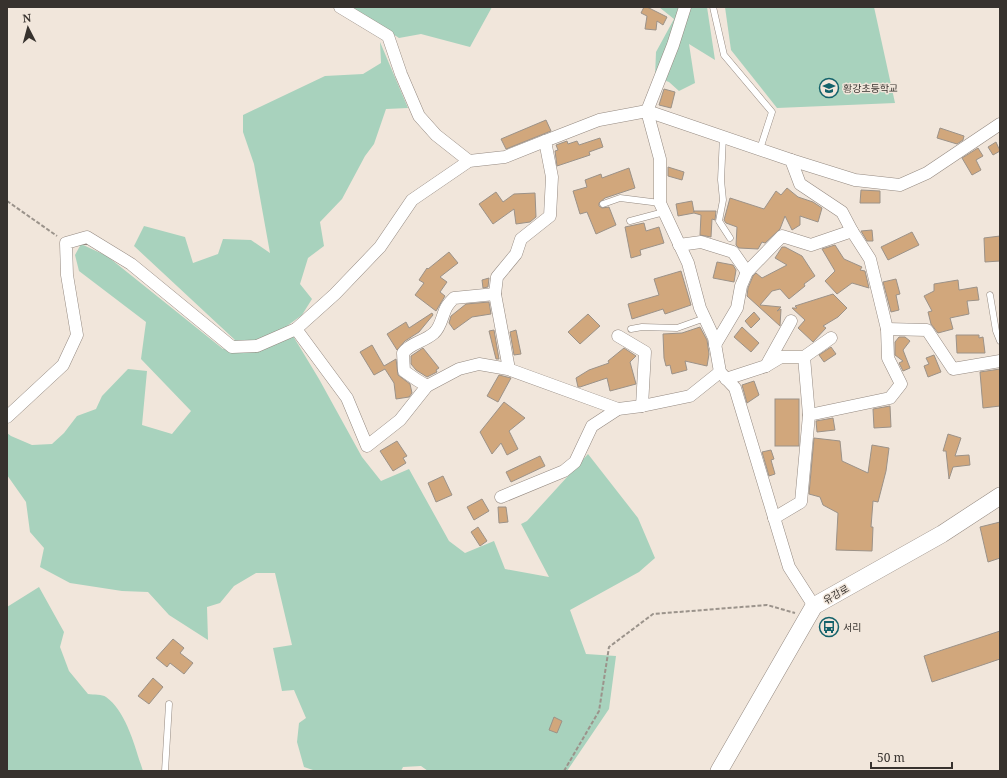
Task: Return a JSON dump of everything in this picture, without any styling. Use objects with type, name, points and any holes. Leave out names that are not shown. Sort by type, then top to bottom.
[{"type":"main road","name":"유강로","points":[[811,612],[942,534],[1000,496]]},
{"type":"main road","points":[[719,771],[811,612]]},
{"type":"street","points":[[340,7],[388,36],[401,74],[419,116],[436,135],[469,161]]},
{"type":"street","points":[[685,7],[673,45],[648,111],[660,159],[662,208],[688,263],[700,308],[714,338],[723,376],[735,388],[789,567],[811,612]]},
{"type":"street","points":[[7,417],[63,365],[77,335],[67,275],[66,243],[87,237],[125,260],[232,347],[257,346],[296,329],[335,294],[380,247],[412,200],[469,161],[505,157],[599,120],[648,111],[855,180],[900,185],[926,173],[1000,124]]},
{"type":"street","points":[[509,369],[496,294],[497,277],[516,254],[521,240],[550,216],[552,177],[545,141]]},
{"type":"street","points":[[792,160],[800,184],[842,212],[870,259],[887,329],[888,358],[901,384],[890,398],[809,415]]},
{"type":"street","points":[[716,345],[737,308],[741,286],[747,272],[782,236],[811,245],[852,231]]},
{"type":"street","points":[[679,245],[701,242],[733,252],[747,272]]},
{"type":"street","points":[[427,386],[404,370],[403,354],[407,347],[419,343],[434,333],[447,306],[454,298],[496,294]]},
{"type":"street","points":[[766,366],[791,321]]},
{"type":"street","points":[[296,329],[346,398],[367,446],[400,420],[427,386],[459,369],[479,364],[509,369],[618,408],[642,406],[690,396],[723,376],[766,366],[781,357],[804,357],[831,338]]},
{"type":"street","points":[[887,329],[927,330],[953,369],[1000,361]]},
{"type":"street","points":[[618,336],[646,352],[642,406]]},
{"type":"street","points":[[774,518],[800,502],[809,415],[804,357]]},
{"type":"street","points":[[501,497],[564,471],[575,462],[592,426],[618,408]]},
{"type":"lane","points":[[713,7],[724,55],[772,112],[760,149]]},
{"type":"lane","points":[[723,136],[721,180],[723,200],[719,221],[730,238]]},
{"type":"lane","points":[[603,204],[620,198],[662,208]]},
{"type":"lane","points":[[630,221],[662,208]]},
{"type":"lane","points":[[990,295],[996,331],[1000,341]]},
{"type":"lane","points":[[631,330],[642,327],[677,328],[705,318]]},
{"type":"lane","points":[[165,771],[169,704]]},
{"type":"path","points":[[7,201],[66,243]]},
{"type":"path","points":[[564,771],[599,711],[609,647],[653,614],[767,605],[811,612]]},
{"type":"green space","points":[[352,7],[492,7],[470,47],[421,34],[399,38]]},
{"type":"green space","points":[[659,7],[707,7],[715,60],[689,44],[695,83],[679,91],[669,82],[655,77],[656,52],[674,19]]},
{"type":"green space","points":[[725,7],[874,7],[895,103],[777,108],[731,50]]},
{"type":"green space","points":[[380,42],[408,108],[386,109],[374,144],[365,156],[342,199],[320,222],[324,246],[308,258],[300,284],[312,299],[302,315],[287,326],[319,379],[362,457],[381,481],[409,469],[449,541],[465,553],[494,541],[505,569],[549,577],[521,524],[527,521],[588,454],[638,518],[655,558],[639,572],[570,610],[586,654],[616,656],[609,709],[567,771],[428,771],[421,766],[403,767],[401,771],[316,771],[304,767],[297,742],[299,723],[306,718],[294,690],[282,691],[273,648],[292,645],[275,573],[256,573],[234,586],[220,603],[207,607],[208,640],[169,615],[148,592],[122,591],[70,583],[40,567],[44,548],[30,532],[26,502],[7,475],[7,433],[32,445],[52,444],[64,433],[77,416],[96,409],[102,396],[128,369],[147,371],[142,425],[172,434],[191,411],[141,359],[146,322],[79,271],[75,255],[81,244],[107,256],[223,349],[235,340],[134,246],[144,226],[185,237],[193,263],[218,254],[223,239],[251,240],[270,253],[254,164],[243,132],[243,115],[325,76],[363,74],[381,63]]},
{"type":"green space","points":[[39,587],[64,632],[60,647],[69,671],[88,694],[106,697],[120,712],[133,741],[143,771],[7,771],[7,607]]},
{"type":"building","points":[[644,7],[667,17],[663,25],[657,21],[656,30],[645,29],[647,16],[641,13]]},
{"type":"building","points":[[664,89],[675,92],[671,108],[659,105]]},
{"type":"building","points":[[546,120],[551,131],[506,149],[501,139]]},
{"type":"building","points":[[940,128],[964,136],[963,140],[957,144],[937,138]]},
{"type":"building","points":[[600,138],[603,147],[589,152],[590,155],[557,166],[555,151],[558,150],[556,145],[567,141],[568,144],[577,141],[579,145]]},
{"type":"building","points":[[996,142],[1000,151],[993,155],[988,147]]},
{"type":"building","points":[[978,148],[983,156],[976,160],[981,170],[972,175],[962,158]]},
{"type":"building","points":[[668,167],[684,172],[682,180],[668,176]]},
{"type":"building","points":[[629,168],[635,188],[605,198],[599,203],[599,206],[602,208],[609,207],[616,225],[596,234],[587,212],[580,214],[573,191],[587,187],[585,180],[601,174],[602,178]]},
{"type":"building","points":[[787,188],[798,197],[813,202],[822,208],[818,222],[800,216],[800,225],[792,230],[785,216],[780,229],[765,243],[762,242],[758,249],[739,248],[736,245],[737,227],[726,223],[724,220],[730,198],[764,209],[776,191],[781,195]]},
{"type":"building","points":[[861,190],[880,191],[880,203],[860,203]]},
{"type":"building","points":[[496,192],[503,202],[514,194],[535,193],[536,217],[530,222],[516,224],[514,209],[493,224],[479,204]]},
{"type":"building","points":[[692,201],[694,212],[716,211],[715,220],[712,219],[711,237],[700,235],[701,215],[694,213],[678,216],[676,204]]},
{"type":"building","points":[[644,223],[646,231],[659,227],[664,243],[640,250],[641,255],[631,258],[625,227]]},
{"type":"building","points":[[872,230],[873,241],[867,241],[861,231]]},
{"type":"building","points":[[912,232],[919,245],[888,260],[881,247]]},
{"type":"building","points":[[1000,236],[1000,261],[985,262],[984,238]]},
{"type":"building","points":[[835,245],[844,259],[862,267],[860,270],[865,271],[869,288],[852,283],[837,294],[825,281],[835,271],[822,249]]},
{"type":"building","points":[[782,247],[785,247],[802,256],[815,276],[804,284],[805,286],[789,299],[780,289],[772,291],[760,305],[781,307],[777,311],[781,309],[780,326],[747,296],[748,288],[753,276],[756,273],[762,278],[787,265],[775,258]]},
{"type":"building","points":[[449,252],[458,263],[440,277],[447,282],[440,292],[445,296],[436,311],[415,295],[424,283],[419,280],[427,268],[428,269]]},
{"type":"building","points":[[717,262],[733,265],[736,270],[734,282],[713,278]]},
{"type":"building","points":[[681,271],[691,305],[665,314],[663,309],[632,319],[628,304],[659,295],[654,279]]},
{"type":"building","points":[[489,278],[488,287],[483,288],[482,280]]},
{"type":"building","points":[[896,279],[900,294],[896,295],[899,310],[891,312],[883,282]]},
{"type":"building","points":[[958,280],[959,290],[977,287],[979,300],[967,301],[969,314],[950,318],[953,329],[938,333],[931,324],[928,312],[932,311],[924,296],[934,291],[934,284]]},
{"type":"building","points":[[833,294],[847,308],[838,317],[823,326],[826,328],[813,342],[798,328],[805,320],[792,308],[797,308],[795,306]]},
{"type":"building","points":[[489,302],[491,314],[472,317],[454,330],[449,323],[451,316],[466,304]]},
{"type":"building","points":[[754,312],[760,319],[751,328],[745,321]]},
{"type":"building","points":[[432,313],[433,315],[419,332],[405,341],[397,350],[387,334],[406,322],[409,328]]},
{"type":"building","points":[[588,314],[600,326],[580,344],[568,332]]},
{"type":"building","points":[[700,327],[707,340],[709,354],[707,366],[685,361],[687,370],[672,374],[670,365],[666,366],[664,358],[663,334],[682,333]]},
{"type":"building","points":[[742,327],[759,343],[751,352],[734,337]]},
{"type":"building","points":[[494,330],[499,359],[496,359],[489,331]]},
{"type":"building","points":[[516,330],[521,354],[514,355],[510,332]]},
{"type":"building","points":[[956,335],[979,335],[979,338],[983,337],[985,353],[957,353]]},
{"type":"building","points":[[899,337],[905,337],[910,341],[903,350],[910,368],[903,371],[899,363],[903,361],[895,355],[895,342]]},
{"type":"building","points":[[372,345],[384,366],[396,359],[398,375],[410,384],[412,393],[409,397],[396,399],[394,383],[385,369],[374,375],[360,352]]},
{"type":"building","points":[[831,347],[836,354],[824,362],[819,355]]},
{"type":"building","points":[[423,348],[439,368],[436,370],[437,372],[427,377],[416,370],[411,364],[411,356]]},
{"type":"building","points":[[624,348],[636,356],[630,362],[636,384],[610,391],[607,378],[578,387],[576,378],[589,370],[609,363],[608,361]]},
{"type":"building","points":[[934,355],[941,372],[928,377],[924,366],[929,364],[926,358]]},
{"type":"building","points":[[1000,369],[1000,406],[983,408],[980,372]]},
{"type":"building","points":[[499,375],[511,378],[498,402],[487,396]]},
{"type":"building","points":[[754,381],[759,395],[747,403],[742,385]]},
{"type":"building","points":[[775,399],[799,399],[799,446],[775,446]]},
{"type":"building","points":[[504,402],[525,418],[509,431],[518,449],[507,455],[501,443],[492,454],[480,432]]},
{"type":"building","points":[[890,406],[891,427],[874,428],[873,409]]},
{"type":"building","points":[[833,418],[835,430],[817,432],[816,421]]},
{"type":"building","points":[[948,434],[961,438],[955,456],[969,455],[970,465],[953,467],[949,479],[946,451],[943,451]]},
{"type":"building","points":[[814,438],[840,441],[842,461],[868,473],[872,445],[889,448],[886,471],[878,502],[873,501],[871,527],[873,527],[872,551],[836,550],[838,513],[823,505],[820,497],[809,494]]},
{"type":"building","points":[[397,441],[407,456],[403,458],[406,463],[393,471],[380,451]]},
{"type":"building","points":[[771,450],[774,459],[771,460],[775,474],[769,476],[762,452]]},
{"type":"building","points":[[540,456],[545,466],[511,482],[506,472]]},
{"type":"building","points":[[443,476],[452,495],[436,502],[428,483]]},
{"type":"building","points":[[482,499],[489,511],[474,520],[467,507]]},
{"type":"building","points":[[498,507],[506,507],[508,522],[499,523]]},
{"type":"building","points":[[1000,522],[1000,558],[988,562],[980,527]]},
{"type":"building","points":[[478,527],[487,541],[480,546],[471,532]]},
{"type":"building","points":[[1000,631],[1000,659],[932,682],[924,656]]},
{"type":"building","points":[[173,639],[184,648],[180,653],[193,663],[184,674],[170,663],[167,667],[156,658]]},
{"type":"building","points":[[153,678],[163,687],[149,704],[138,696]]},
{"type":"building","points":[[554,717],[562,721],[557,733],[549,730]]},
{"type":"place","name":"황강초등학교","points":[[829,88]]},
{"type":"place","name":"서리","points":[[829,627]]}]
